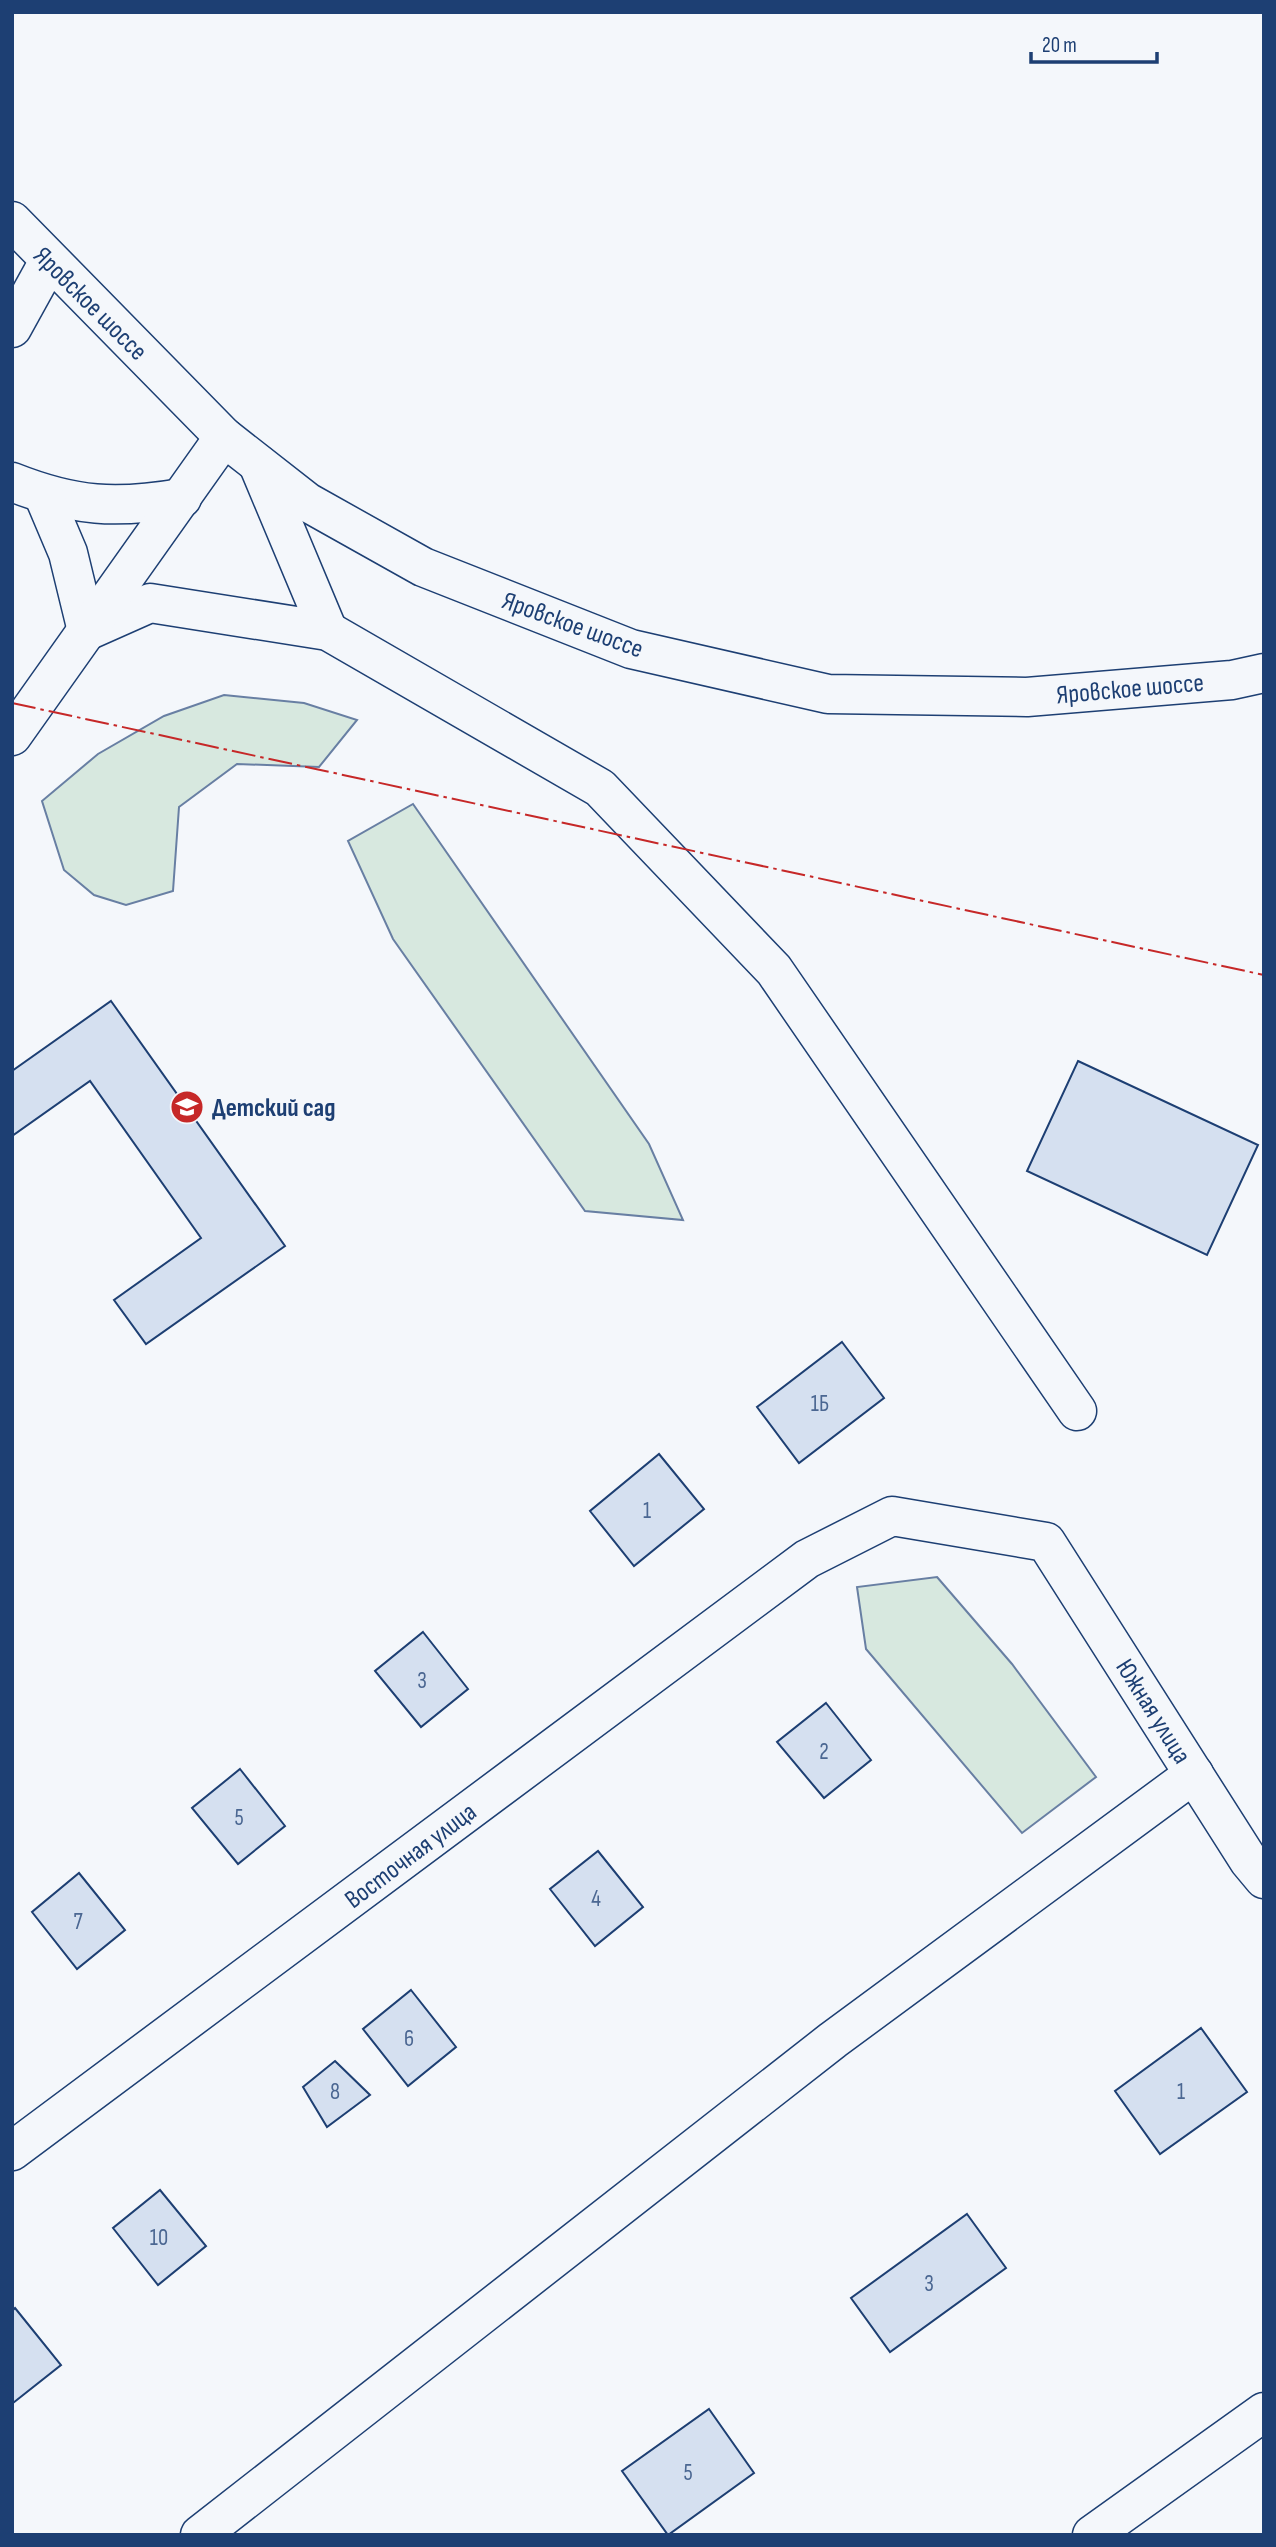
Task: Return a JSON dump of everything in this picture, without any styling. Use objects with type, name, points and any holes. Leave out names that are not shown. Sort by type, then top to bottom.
[{"type":"street","name":"Яровское шоссе","points":[[12,221],[224,437],[307,502],[423,567],[631,649],[828,694],[1027,697],[1232,680],[1264,673]]},
{"type":"street","points":[[12,328],[50,261]]},
{"type":"street","points":[[12,736],[224,437]]},
{"type":"street","points":[[258,464],[328,631]]},
{"type":"street","points":[[27,488],[85,504],[130,506],[181,498]]},
{"type":"street","points":[[27,488],[68,553],[87,631]]},
{"type":"street","points":[[87,631],[150,603],[328,631],[600,788],[774,970],[1077,1411]]},
{"type":"street","name":"Восточная улица","points":[[12,2151],[807,1559],[892,1516],[1046,1542]]},
{"type":"street","name":"Южная улица","points":[[1046,1542],[1264,1879]]},
{"type":"street","points":[[200,2535],[833,2040],[1194,1774]]},
{"type":"street","points":[[1092,2535],[1264,2412]]},
{"type":"shaded area","points":[[224,695],[304,703],[357,720],[319,767],[237,764],[179,807],[173,891],[126,905],[94,895],[64,870],[42,801],[98,754],[164,716]]},
{"type":"shaded area","points":[[413,804],[649,1144],[683,1220],[585,1211],[393,939],[348,841]]},
{"type":"shaded area","points":[[937,1577],[1012,1664],[1096,1777],[1022,1833],[866,1649],[857,1587]]},
{"type":"building","points":[[111,1001],[285,1246],[146,1344],[114,1300],[201,1238],[90,1081],[12,1136],[12,1071]]},
{"type":"building","points":[[1078,1061],[1258,1145],[1207,1255],[1027,1171]]},
{"type":"building","points":[[842,1342],[884,1398],[799,1463],[757,1407]]},
{"type":"building","points":[[659,1454],[704,1509],[634,1566],[590,1511]]},
{"type":"building","points":[[423,1632],[468,1689],[421,1727],[375,1671]]},
{"type":"building","points":[[826,1703],[871,1760],[824,1798],[777,1742]]},
{"type":"building","points":[[240,1769],[285,1826],[238,1864],[192,1808]]},
{"type":"building","points":[[598,1851],[643,1907],[595,1946],[550,1889]]},
{"type":"building","points":[[79,1873],[125,1930],[77,1969],[32,1912]]},
{"type":"building","points":[[411,1990],[456,2047],[408,2086],[363,2029]]},
{"type":"building","points":[[1201,2028],[1247,2092],[1160,2154],[1115,2091]]},
{"type":"building","points":[[335,2061],[370,2095],[327,2127],[303,2087]]},
{"type":"building","points":[[160,2190],[206,2246],[158,2285],[113,2228]]},
{"type":"building","points":[[967,2214],[1006,2268],[890,2352],[851,2298]]},
{"type":"building","points":[[15,2308],[61,2365],[13,2403],[12,2311]]},
{"type":"building","points":[[709,2409],[754,2473],[668,2535],[622,2471]]},
{"type":"power","points":[[12,703],[1264,975]]},
{"type":"place","name":"Детский сад","points":[[187,1107]]}]
